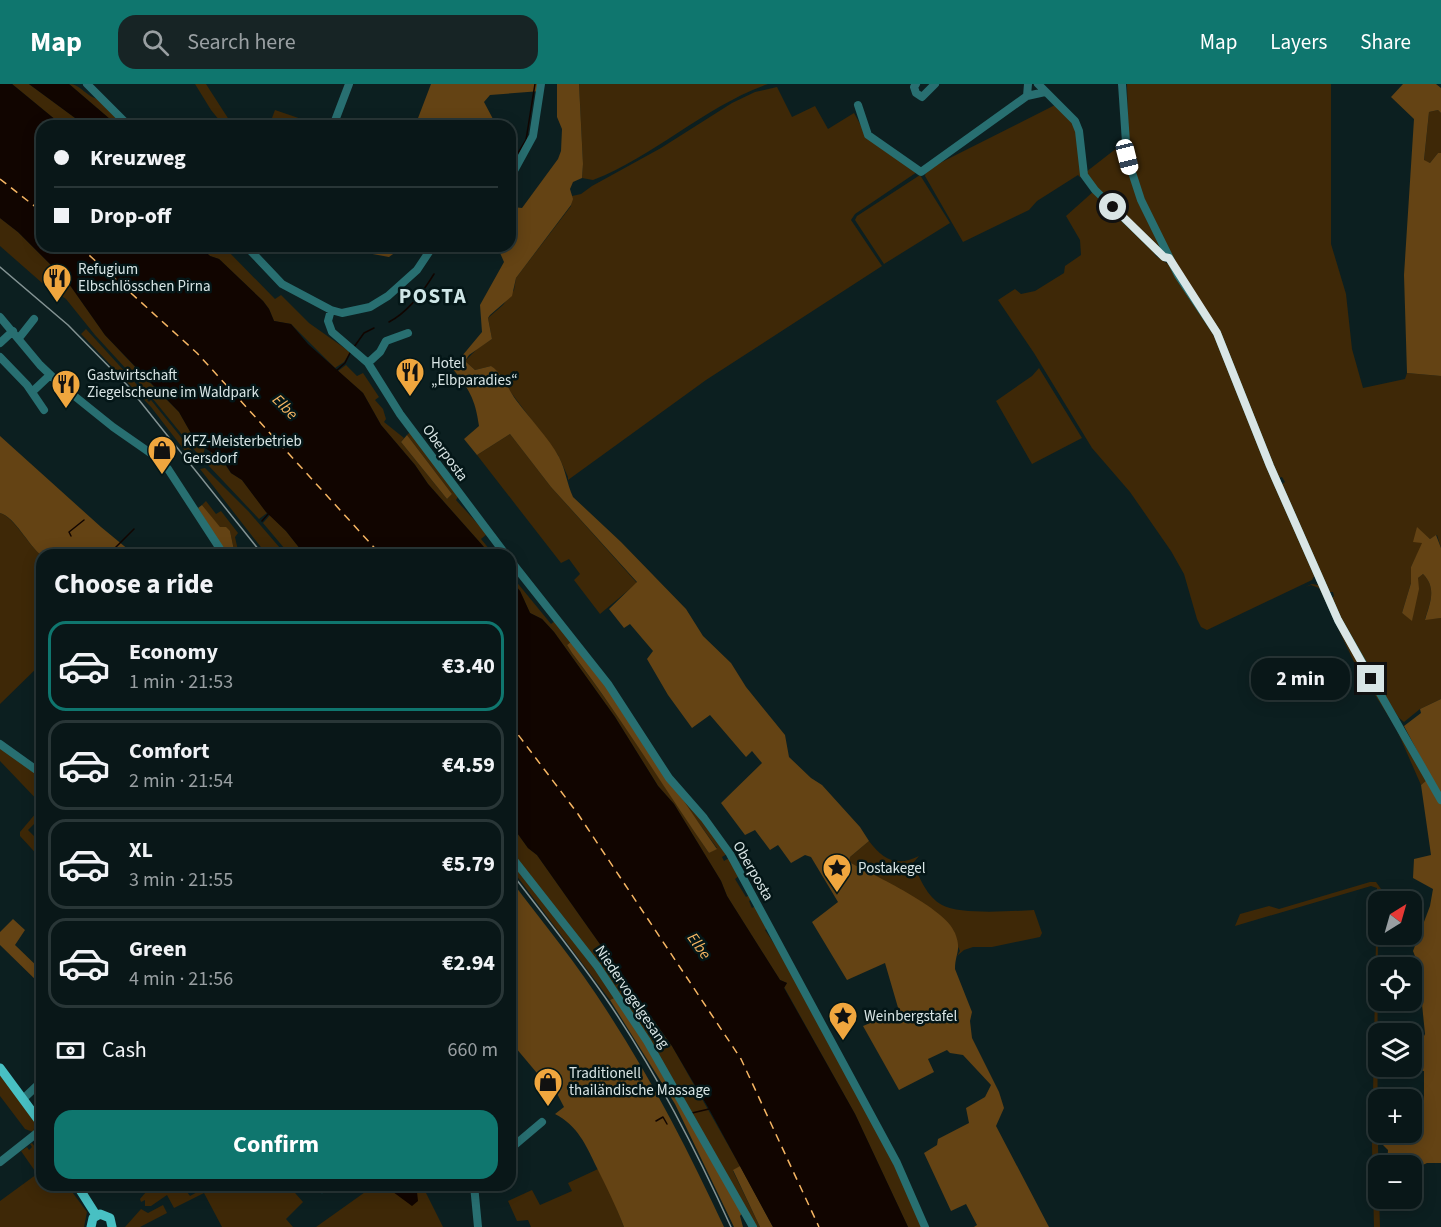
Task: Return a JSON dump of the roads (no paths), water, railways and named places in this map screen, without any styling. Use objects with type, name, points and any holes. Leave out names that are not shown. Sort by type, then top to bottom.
[{"type":"main road","points":[[0,1068],[36,1117]]},
{"type":"main road","points":[[81,1191],[96,1215]]},
{"type":"main road","points":[[91,1227],[96,1215],[102,1214],[108,1217],[112,1227]]},
{"type":"street","points":[[87,84],[123,120]]},
{"type":"street","points":[[335,120],[349,84]]},
{"type":"street","points":[[516,167],[533,136],[541,84]]},
{"type":"street","points":[[916,84],[914,87],[916,93],[922,97],[934,84]]},
{"type":"street","points":[[1027,96],[1028,84]]},
{"type":"street","points":[[1038,84],[1075,121],[1079,131],[1084,175],[1095,190],[1164,257],[1169,258]]},
{"type":"street","points":[[1122,84],[1127,157],[1132,177],[1169,258],[1217,333],[1270,466],[1338,620],[1441,800]]},
{"type":"street","points":[[858,105],[868,135],[921,172],[1027,96],[1045,92]]},
{"type":"street","points":[[252,252],[282,284],[331,310],[342,313],[363,309],[379,302],[403,284],[429,252]]},
{"type":"street","name":"Oberposta","points":[[331,310],[328,321],[332,332],[368,363],[400,414],[501,549]]},
{"type":"street","points":[[0,317],[50,375],[113,428],[159,459],[168,469],[220,549]]},
{"type":"street","points":[[19,338],[34,320]]},
{"type":"street","points":[[0,343],[13,331]]},
{"type":"street","points":[[368,363],[380,352],[383,344],[392,338],[408,333]]},
{"type":"street","points":[[0,357],[32,392],[44,410]]},
{"type":"street","points":[[32,392],[50,375]]},
{"type":"street","name":"Oberposta","points":[[516,568],[608,684],[669,778],[708,823],[729,854],[897,1163],[925,1227]]},
{"type":"street","points":[[0,744],[36,770]]},
{"type":"street","name":"Niedervogelgesang","points":[[516,863],[597,966],[647,1041],[753,1227]]},
{"type":"street","points":[[24,1098],[36,1087]]},
{"type":"street","points":[[516,1144],[542,1122]]},
{"type":"street","points":[[0,1162],[36,1132]]},
{"type":"street","points":[[475,1191],[478,1227]]},
{"type":"water","points":[[0,84],[12,84],[56,120],[36,120],[36,250],[0,218]]},
{"type":"water","points":[[29,84],[69,84],[111,120],[78,120]]},
{"type":"water","name":"Elbe","points":[[38,252],[206,252],[219,259],[263,301],[274,321],[291,324],[308,344],[363,393],[381,425],[428,484],[486,549],[300,549],[266,512],[242,480],[231,473],[223,460],[196,442],[179,412],[105,335],[67,281]]},
{"type":"water","name":"Elbe","points":[[516,586],[530,613],[542,619],[554,632],[615,717],[658,786],[674,804],[721,881],[727,896],[780,980],[787,983],[784,988],[855,1114],[908,1227],[773,1227],[672,1046],[537,855],[528,848],[516,831]]},
{"type":"water","points":[[392,1191],[416,1191],[418,1201],[412,1206]]},
{"type":"waterway","points":[[516,156],[526,140],[535,84]]},
{"type":"waterway","points":[[389,322],[414,301],[434,274]]},
{"type":"waterway","points":[[354,347],[364,333],[374,328]]},
{"type":"waterway","points":[[336,371],[345,363],[351,351]]},
{"type":"waterway","points":[[262,521],[269,513]]},
{"type":"waterway","points":[[71,536],[69,532],[84,520]]},
{"type":"waterway","points":[[114,549],[134,529]]},
{"type":"waterway","points":[[692,1113],[709,1109]]},
{"type":"waterway","points":[[656,1121],[663,1117],[667,1124]]},
{"type":"railway","points":[[0,267],[68,325],[127,385],[258,549]]},
{"type":"railway","points":[[516,879],[587,972],[645,1059],[676,1114],[731,1227]]},
{"type":"place","name":"Refugium Elbschlösschen Pirna","points":[[57,304]]},
{"type":"place","name":"Hotel „Elbparadies“","points":[[410,398]]},
{"type":"place","name":"Gastwirtschaft Ziegelscheune im Waldpark","points":[[66,410]]},
{"type":"place","name":"KFZ-Meisterbetrieb Gersdorf","points":[[162,476]]},
{"type":"place","name":"Postakegel","points":[[837,894]]},
{"type":"place","name":"Weinbergstafel","points":[[843,1042]]},
{"type":"place","name":"Traditionell thailändische Massage","points":[[548,1108]]},
{"type":"district","name":"POSTA","points":[[433,296]]}]
